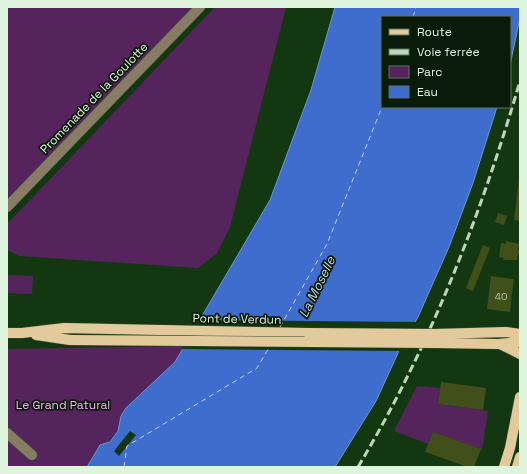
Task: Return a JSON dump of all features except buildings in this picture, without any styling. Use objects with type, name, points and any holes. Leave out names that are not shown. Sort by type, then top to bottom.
[{"type":"main road","name":"Pont de Verdun","points":[[506,332],[520,327]]},
{"type":"main road","name":"Pont de Verdun","points":[[22,333],[64,328],[316,333],[435,334],[506,332],[520,334]]},
{"type":"main road","points":[[7,333],[22,333]]},
{"type":"main road","name":"Pont de Verdun","points":[[22,333],[70,340],[498,344],[520,342]]},
{"type":"main road","name":"Pont de Verdun","points":[[498,344],[520,354]]},
{"type":"main road","points":[[504,467],[510,448],[520,397]]},
{"type":"main road","points":[[517,467],[520,457]]},
{"type":"street","name":"Promenade de la Goulotte","points":[[7,207],[200,7]]},
{"type":"street","points":[[7,433],[32,455]]},
{"type":"green space","points":[[7,7],[193,7],[135,70],[7,200]]},
{"type":"green space","points":[[215,7],[286,7],[230,227],[217,253],[198,268],[19,256],[7,250],[7,224]]},
{"type":"green space","points":[[7,275],[33,276],[32,294],[7,293]]},
{"type":"green space","name":"Le Grand Patural","points":[[184,346],[175,362],[126,408],[121,416],[118,431],[110,442],[100,445],[87,467],[7,467],[7,349]]},
{"type":"green space","points":[[417,386],[440,388],[438,404],[488,411],[482,450],[433,432],[428,444],[394,431]]},
{"type":"water","name":"La Moselle","points":[[335,7],[520,7],[520,18],[511,60],[511,16],[381,16],[381,108],[497,108],[473,183],[449,247],[418,317],[399,351],[376,401],[335,467],[87,467],[100,445],[110,442],[118,431],[121,416],[126,408],[175,362],[270,200],[311,90]]},
{"type":"pier","points":[[197,320],[417,322],[401,351],[181,349]]},
{"type":"pier","points":[[130,431],[136,435],[119,456],[114,451]]},
{"type":"ferry route","points":[[413,16],[416,7]]},
{"type":"ferry route","points":[[280,327],[327,244],[382,108]]},
{"type":"ferry route","points":[[124,467],[127,446],[257,368],[270,346]]},
{"type":"railway","points":[[358,467],[408,375],[431,327],[471,230],[505,131],[520,81]]}]
